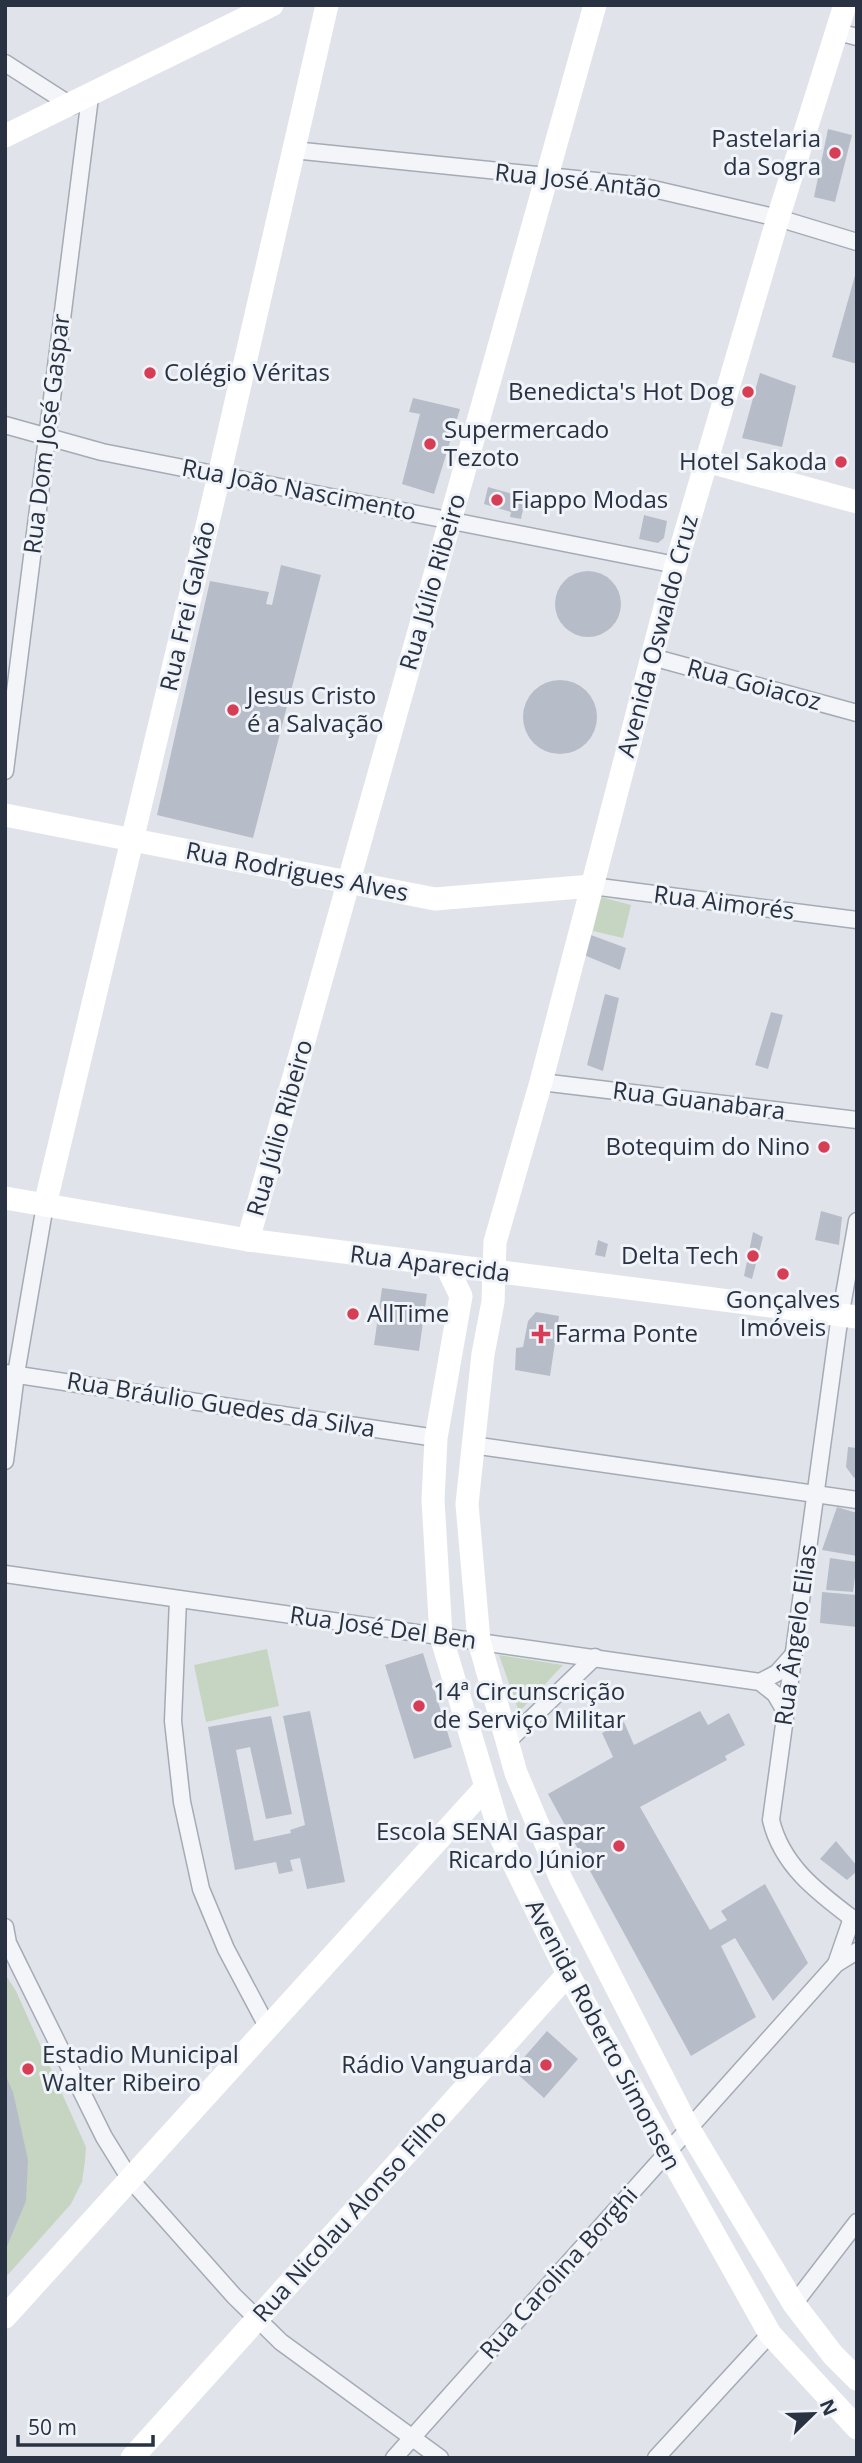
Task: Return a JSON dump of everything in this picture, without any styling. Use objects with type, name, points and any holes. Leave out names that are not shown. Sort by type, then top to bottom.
[{"type":"main road","points":[[5,136],[272,5]]},
{"type":"main road","name":"Rua Frei Galvão","points":[[45,1205],[219,476],[327,5]]},
{"type":"main road","name":"Rua Júlio Ribeiro","points":[[248,1240],[594,5]]},
{"type":"main road","name":"Avenida Oswaldo Cruz","points":[[494,1272],[495,1242],[541,1082],[676,565],[778,218],[847,34],[845,5]]},
{"type":"main road","points":[[706,461],[857,502]]},
{"type":"main road","name":"Rua Rodrigues Alves","points":[[5,815],[435,899],[592,886]]},
{"type":"main road","name":"Rua Aparecida","points":[[5,1198],[248,1240],[849,1316]]},
{"type":"main road","name":"Avenida Roberto Simonsen","points":[[447,1267],[461,1296],[436,1438],[433,1500],[441,1636],[502,1840],[568,1974],[770,2334],[857,2428]]},
{"type":"main road","name":"Avenida Roberto Simonsen","points":[[494,1272],[494,1302],[483,1354],[467,1504],[479,1642],[506,1743],[561,1879],[689,2129],[794,2304],[833,2355],[857,2379]]},
{"type":"main road","points":[[5,2317],[486,1787]]},
{"type":"main road","name":"Rua Nicolau Alonso Filho","points":[[132,2458],[568,1974]]},
{"type":"street","points":[[5,63],[81,101]]},
{"type":"street","name":"Rua Dom José Gaspar","points":[[5,771],[47,438],[81,101]]},
{"type":"street","name":"Rua José Antão","points":[[293,150],[546,178],[636,185],[778,218],[857,242]]},
{"type":"street","name":"Rua João Nascimento","points":[[5,425],[47,438],[219,476],[676,565]]},
{"type":"street","name":"Rua Goiacoz","points":[[652,657],[857,713]]},
{"type":"street","name":"Rua Aimorés","points":[[592,886],[857,920]]},
{"type":"street","name":"Rua Guanabara","points":[[541,1082],[857,1120]]},
{"type":"street","points":[[5,1461],[10,1373],[45,1205]]},
{"type":"street","name":"Rua Ângelo Elias","points":[[854,1920],[792,1866],[777,1844],[771,1821],[816,1495],[849,1316],[857,1221]]},
{"type":"street","name":"Rua Bráulio Guedes da Silva","points":[[10,1373],[436,1438]]},
{"type":"street","points":[[472,1445],[857,1500]]},
{"type":"street","name":"Rua José Del Ben","points":[[5,1574],[760,1682]]},
{"type":"street","points":[[178,1599],[173,1721],[182,1802],[201,1889],[226,1949],[268,2028]]},
{"type":"street","points":[[785,1711],[775,1694],[760,1682],[777,1673],[793,1654]]},
{"type":"street","points":[[506,1743],[596,1657]]},
{"type":"street","name":"Rua Carolina Borghi","points":[[836,1964],[854,1920]]},
{"type":"street","points":[[6,1937],[104,2137],[130,2179],[281,2342],[440,2458]]},
{"type":"street","name":"Rua Carolina Borghi","points":[[394,2458],[836,1964],[857,1951]]},
{"type":"street","points":[[794,2304],[857,2222]]},
{"type":"street","points":[[656,2458],[770,2334]]},
{"type":"green space","points":[[601,897],[631,905],[623,938],[593,931]]},
{"type":"green space","points":[[267,1649],[279,1706],[206,1722],[194,1665]]},
{"type":"green space","points":[[499,1655],[563,1665],[519,1712]]},
{"type":"green space","name":"Estadio Municipal Walter Ribeiro","points":[[5,1974],[16,1991],[86,2147],[82,2182],[71,2204],[5,2278]]},
{"type":"building","name":"Pastelaria da Sogra","points":[[828,129],[852,135],[835,202],[814,197]]},
{"type":"building","points":[[857,272],[857,364],[832,357]]},
{"type":"building","points":[[760,373],[796,386],[782,447],[742,438]]},
{"type":"building","points":[[413,398],[460,409],[434,494],[402,484],[420,414],[409,412]]},
{"type":"building","points":[[488,487],[523,497],[521,519],[510,517],[511,512],[484,504]]},
{"type":"building","points":[[644,515],[667,521],[664,538],[658,543],[639,539]]},
{"type":"building","name":"Jesus Cristo é a Salvação","points":[[281,565],[321,575],[253,838],[157,815],[210,581],[269,592],[266,604],[272,605]]},
{"type":"building","points":[[582,571],[594,571],[606,576],[616,586],[621,604],[619,617],[606,632],[594,637],[582,637],[570,632],[560,622],[555,610],[555,598],[560,586],[570,576]]},
{"type":"building","points":[[553,680],[567,680],[581,686],[591,696],[597,717],[595,731],[581,748],[567,754],[553,754],[539,748],[529,738],[523,724],[523,710],[529,696],[539,686]]},
{"type":"building","points":[[591,935],[626,948],[620,970],[584,955]]},
{"type":"building","points":[[605,994],[619,998],[603,1071],[587,1065]]},
{"type":"building","points":[[771,1012],[783,1015],[768,1069],[755,1065]]},
{"type":"building","points":[[821,1211],[842,1217],[839,1245],[815,1240]]},
{"type":"building","name":"Delta Tech","points":[[753,1232],[763,1237],[752,1279],[744,1276]]},
{"type":"building","points":[[598,1240],[608,1244],[605,1257],[595,1255]]},
{"type":"building","points":[[382,1288],[427,1294],[419,1351],[374,1345]]},
{"type":"building","name":"Farma Ponte","points":[[536,1312],[559,1316],[550,1376],[515,1370],[516,1348],[523,1347],[528,1321]]},
{"type":"building","points":[[848,1447],[857,1448],[857,1476],[854,1478],[846,1467]]},
{"type":"building","points":[[837,1507],[857,1513],[857,1556],[822,1550]]},
{"type":"building","points":[[830,1558],[857,1562],[853,1592],[826,1590]]},
{"type":"building","points":[[822,1592],[857,1595],[857,1627],[820,1623]]},
{"type":"building","name":"14ª Circunscrição de Serviço Militar","points":[[423,1653],[452,1747],[414,1759],[385,1665]]},
{"type":"building","points":[[310,1711],[345,1882],[307,1889],[300,1858],[290,1860],[293,1871],[279,1874],[276,1862],[235,1870],[208,1727],[271,1716],[292,1814],[266,1819],[250,1747],[236,1750],[254,1841],[291,1833],[290,1830],[305,1825],[283,1716]]},
{"type":"building","name":"Escola SENAI Gaspar Ricardo Júnior","points":[[700,1711],[708,1725],[729,1713],[745,1745],[725,1756],[727,1760],[640,1807],[710,1930],[727,1920],[721,1911],[765,1884],[808,1963],[773,2001],[735,1938],[721,1946],[756,2017],[691,2056],[548,1794],[613,1757],[602,1733],[624,1722],[634,1745]]},
{"type":"building","points":[[836,1841],[857,1866],[857,1871],[847,1880],[820,1859]]},
{"type":"building","name":"Rádio Vanguarda","points":[[547,2031],[578,2059],[544,2098],[513,2070]]},
{"type":"building","points":[[5,2074],[13,2092],[28,2160],[26,2201],[5,2251]]},
{"type":"place","name":"Pastelaria da Sogra","points":[[835,153]]},
{"type":"place","name":"Colégio Véritas","points":[[150,373]]},
{"type":"place","name":"Benedicta's Hot Dog","points":[[748,392]]},
{"type":"place","name":"Supermercado Tezoto","points":[[430,444]]},
{"type":"place","name":"Hotel Sakoda","points":[[841,462]]},
{"type":"place","name":"Fiappo Modas","points":[[497,500]]},
{"type":"place","name":"Jesus Cristo é a Salvação","points":[[233,710]]},
{"type":"place","name":"Botequim do Nino","points":[[824,1147]]},
{"type":"place","name":"Delta Tech","points":[[753,1256]]},
{"type":"place","name":"Gonçalves Imóveis","points":[[783,1274]]},
{"type":"place","name":"AllTime","points":[[353,1314]]},
{"type":"place","name":"Farma Ponte","points":[[541,1334]]},
{"type":"place","name":"14ª Circunscrição de Serviço Militar","points":[[419,1706]]},
{"type":"place","name":"Escola SENAI Gaspar Ricardo Júnior","points":[[619,1846]]},
{"type":"place","name":"Rádio Vanguarda","points":[[546,2065]]},
{"type":"place","name":"Estadio Municipal Walter Ribeiro","points":[[28,2069]]}]
